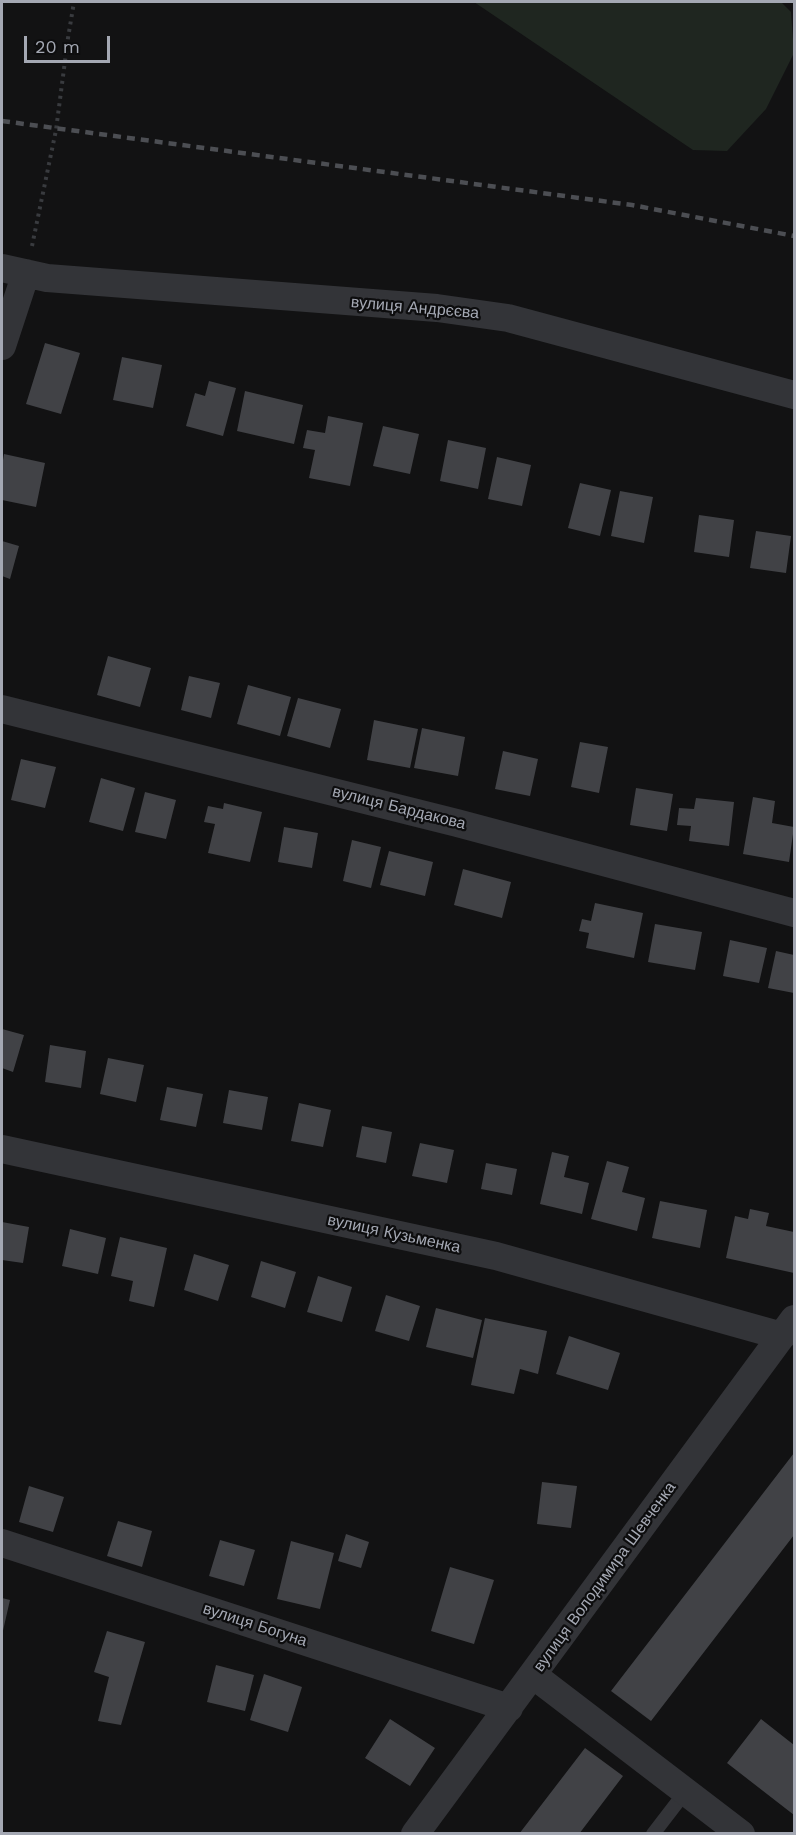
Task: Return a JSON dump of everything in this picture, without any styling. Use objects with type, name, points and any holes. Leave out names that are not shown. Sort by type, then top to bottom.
[{"type":"street","points":[[2,346],[14,270]]},
{"type":"street","name":"вулиця Андрєєва","points":[[14,270],[47,278],[437,308],[508,318],[795,395]]},
{"type":"street","name":"вулиця Бардакова","points":[[2,709],[457,823],[795,913]]},
{"type":"street","name":"вулиця Кузьменка","points":[[2,1149],[496,1256],[788,1328]]},
{"type":"street","name":"вулиця Володимира Шевченка","points":[[415,1833],[788,1328]]},
{"type":"street","name":"вулиця Богуна","points":[[2,1543],[508,1708]]},
{"type":"street","points":[[533,1675],[741,1833]]},
{"type":"lane","points":[[653,1833],[686,1791]]},
{"type":"path","points":[[14,270],[56,130],[74,2]]},
{"type":"shaded area","points":[[474,2],[781,2],[791,12],[794,53],[766,109],[727,151],[693,150]]},
{"type":"building","points":[[45,343],[80,353],[61,414],[26,404]]},
{"type":"building","points":[[122,357],[162,365],[153,408],[113,400]]},
{"type":"building","points":[[209,381],[236,388],[223,436],[186,426],[195,393],[205,396]]},
{"type":"building","points":[[245,391],[303,405],[294,444],[237,431]]},
{"type":"building","points":[[328,416],[363,423],[350,486],[309,478],[315,450],[303,448],[307,430],[325,433]]},
{"type":"building","points":[[383,426],[419,434],[410,474],[373,466]]},
{"type":"building","points":[[448,440],[486,448],[478,489],[440,481]]},
{"type":"building","points":[[4,454],[45,463],[36,507],[2,500]]},
{"type":"building","points":[[497,457],[531,465],[522,506],[488,499]]},
{"type":"building","points":[[580,483],[611,490],[600,536],[568,528]]},
{"type":"building","points":[[620,491],[653,497],[644,543],[611,536]]},
{"type":"building","points":[[699,515],[734,520],[729,557],[694,552]]},
{"type":"building","points":[[756,531],[791,536],[786,573],[750,568]]},
{"type":"building","points":[[2,541],[19,546],[10,579],[2,576]]},
{"type":"building","points":[[108,656],[151,668],[140,707],[97,695]]},
{"type":"building","points":[[189,676],[220,683],[211,718],[181,710]]},
{"type":"building","points":[[248,685],[291,697],[280,736],[237,724]]},
{"type":"building","points":[[298,698],[341,709],[330,748],[287,736]]},
{"type":"building","points":[[374,720],[418,729],[410,768],[367,760]]},
{"type":"building","points":[[422,728],[465,737],[458,776],[414,768]]},
{"type":"building","points":[[580,742],[608,747],[599,793],[571,787]]},
{"type":"building","points":[[503,751],[538,759],[530,796],[495,789]]},
{"type":"building","points":[[21,759],[56,767],[45,808],[11,800]]},
{"type":"building","points":[[101,778],[135,788],[123,831],[89,822]]},
{"type":"building","points":[[636,788],[673,794],[667,831],[630,825]]},
{"type":"building","points":[[145,792],[176,800],[166,839],[135,832]]},
{"type":"building","points":[[753,797],[775,801],[772,823],[794,827],[789,862],[743,854]]},
{"type":"building","points":[[696,798],[734,802],[729,846],[689,841],[691,826],[677,825],[679,808],[694,809]]},
{"type":"building","points":[[224,803],[262,812],[250,862],[208,853],[215,824],[204,822],[208,806],[223,809]]},
{"type":"building","points":[[284,827],[318,833],[312,868],[278,862]]},
{"type":"building","points":[[352,840],[381,847],[371,888],[343,881]]},
{"type":"building","points":[[389,851],[433,862],[425,896],[380,885]]},
{"type":"building","points":[[463,869],[511,882],[502,918],[454,905]]},
{"type":"building","points":[[595,903],[643,913],[634,958],[586,948],[589,933],[579,931],[582,919],[591,921]]},
{"type":"building","points":[[655,924],[702,932],[695,970],[648,962]]},
{"type":"building","points":[[730,940],[767,948],[759,983],[723,976]]},
{"type":"building","points":[[776,951],[794,955],[794,993],[768,988]]},
{"type":"building","points":[[2,1029],[24,1035],[13,1072],[2,1068]]},
{"type":"building","points":[[50,1045],[86,1051],[81,1088],[45,1082]]},
{"type":"building","points":[[108,1058],[144,1065],[136,1102],[100,1094]]},
{"type":"building","points":[[167,1087],[203,1094],[196,1127],[160,1120]]},
{"type":"building","points":[[229,1090],[268,1097],[262,1130],[223,1123]]},
{"type":"building","points":[[299,1103],[331,1110],[323,1147],[291,1141]]},
{"type":"building","points":[[362,1126],[392,1132],[386,1163],[356,1157]]},
{"type":"building","points":[[420,1143],[454,1150],[447,1183],[412,1176]]},
{"type":"building","points":[[552,1152],[569,1156],[564,1177],[589,1183],[582,1214],[540,1204]]},
{"type":"building","points":[[607,1161],[629,1167],[622,1192],[645,1198],[637,1231],[591,1219]]},
{"type":"building","points":[[486,1163],[517,1169],[512,1195],[481,1189]]},
{"type":"building","points":[[660,1201],[707,1210],[700,1248],[652,1238]]},
{"type":"building","points":[[750,1209],[769,1213],[766,1226],[794,1232],[794,1273],[726,1258],[735,1216],[748,1219]]},
{"type":"building","points":[[2,1222],[29,1227],[23,1263],[2,1260]]},
{"type":"building","points":[[70,1229],[106,1238],[98,1274],[62,1266]]},
{"type":"building","points":[[120,1237],[167,1248],[154,1307],[129,1301],[133,1281],[111,1276]]},
{"type":"building","points":[[194,1254],[229,1265],[218,1301],[184,1290]]},
{"type":"building","points":[[261,1261],[296,1272],[285,1308],[251,1297]]},
{"type":"building","points":[[318,1276],[352,1287],[342,1322],[307,1312]]},
{"type":"building","points":[[386,1295],[420,1306],[409,1341],[375,1331]]},
{"type":"building","points":[[436,1308],[482,1320],[473,1358],[426,1347]]},
{"type":"building","points":[[485,1318],[547,1331],[538,1374],[520,1369],[514,1394],[471,1385]]},
{"type":"building","points":[[569,1336],[620,1353],[608,1390],[556,1374]]},
{"type":"building","points":[[794,1453],[794,1535],[651,1721],[611,1691]]},
{"type":"building","points":[[542,1482],[577,1486],[571,1528],[537,1524]]},
{"type":"building","points":[[29,1486],[64,1497],[53,1532],[19,1522]]},
{"type":"building","points":[[118,1521],[152,1531],[142,1567],[107,1556]]},
{"type":"building","points":[[346,1534],[369,1542],[361,1568],[338,1561]]},
{"type":"building","points":[[220,1540],[255,1550],[244,1586],[209,1576]]},
{"type":"building","points":[[291,1541],[334,1553],[320,1609],[277,1599]]},
{"type":"building","points":[[450,1567],[494,1580],[474,1644],[431,1631]]},
{"type":"building","points":[[2,1598],[10,1600],[2,1635]]},
{"type":"building","points":[[107,1631],[145,1642],[121,1725],[98,1721],[109,1677],[94,1672]]},
{"type":"building","points":[[216,1665],[254,1675],[245,1711],[207,1702]]},
{"type":"building","points":[[264,1674],[302,1687],[288,1732],[250,1720]]},
{"type":"building","points":[[390,1719],[435,1748],[410,1786],[365,1758]]},
{"type":"building","points":[[761,1719],[794,1745],[794,1815],[727,1763]]},
{"type":"building","points":[[585,1748],[623,1776],[579,1834],[519,1834]]},
{"type":"railway","points":[[2,121],[632,205],[794,236]]}]
